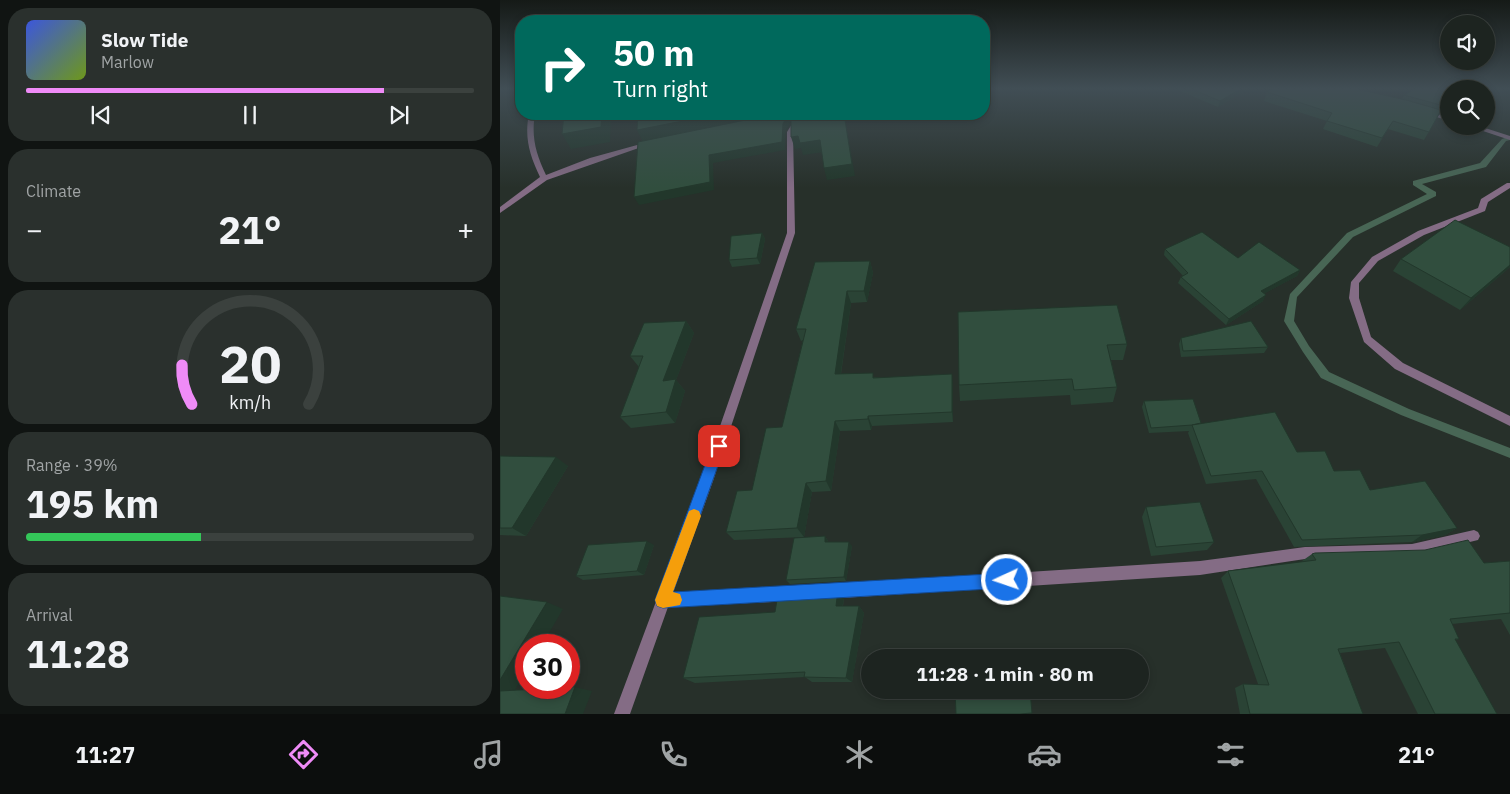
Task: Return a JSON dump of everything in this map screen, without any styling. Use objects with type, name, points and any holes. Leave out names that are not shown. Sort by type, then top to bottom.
[{"type":"street","points":[[531,121],[529,137],[531,152],[544,178]]},
{"type":"street","points":[[622,714],[707,481],[791,233],[790,132],[795,121]]},
{"type":"street","points":[[1495,133],[1510,138]]},
{"type":"street","points":[[500,211],[544,178],[593,160],[661,141]]},
{"type":"street","points":[[1510,185],[1484,201],[1482,209],[1421,233],[1375,259],[1355,282],[1354,298],[1367,339],[1399,366],[1510,421]]},
{"type":"street","points":[[663,600],[810,593],[1200,568],[1306,553],[1412,550],[1474,536]]},
{"type":"building","points":[[563,121],[601,121],[601,127],[562,134]]},
{"type":"building","points":[[638,121],[681,121],[637,130]]},
{"type":"building","points":[[739,121],[784,121],[782,142],[709,155],[710,182],[634,197],[638,142]]},
{"type":"building","points":[[791,121],[845,121],[852,164],[824,168],[820,140],[800,143],[798,136],[791,137]]},
{"type":"building","points":[[1328,121],[1393,121],[1382,138]]},
{"type":"building","points":[[1394,121],[1435,121],[1429,132]]},
{"type":"building","points":[[1455,220],[1510,247],[1510,265],[1471,298],[1401,259]]},
{"type":"building","points":[[1202,232],[1238,258],[1259,242],[1300,270],[1261,291],[1266,295],[1229,319],[1181,277],[1188,273],[1165,249]]},
{"type":"building","points":[[762,233],[757,258],[729,260],[731,236]]},
{"type":"building","points":[[870,261],[864,291],[847,291],[835,374],[873,373],[873,378],[952,374],[952,412],[868,416],[868,419],[835,421],[826,481],[806,483],[797,528],[726,532],[737,491],[752,490],[766,428],[782,427],[806,329],[796,329],[815,262]]},
{"type":"building","points":[[1117,305],[1127,344],[1107,345],[1117,387],[1074,390],[1072,379],[959,385],[958,312]]},
{"type":"building","points":[[686,321],[663,381],[676,379],[666,412],[620,417],[643,356],[630,356],[644,323]]},
{"type":"building","points":[[1251,321],[1268,347],[1183,351],[1181,338]]},
{"type":"building","points":[[1193,399],[1201,423],[1151,428],[1144,401]]},
{"type":"building","points":[[1275,412],[1297,452],[1325,451],[1334,471],[1360,470],[1370,490],[1425,481],[1457,528],[1422,535],[1302,540],[1262,471],[1211,476],[1192,425]]},
{"type":"building","points":[[500,456],[556,457],[512,528],[500,528]]},
{"type":"building","points":[[1200,502],[1214,542],[1156,547],[1146,507]]},
{"type":"building","points":[[825,536],[825,542],[849,542],[844,577],[786,580],[794,538]]},
{"type":"building","points":[[1468,540],[1484,563],[1510,561],[1510,613],[1450,619],[1459,639],[1455,639],[1497,714],[1435,714],[1399,642],[1338,649],[1363,714],[1250,714],[1243,684],[1269,685],[1228,571],[1316,560],[1312,554],[1315,553],[1425,550]]},
{"type":"building","points":[[647,541],[637,571],[576,576],[588,545]]},
{"type":"building","points":[[838,590],[836,606],[859,606],[846,678],[804,677],[805,672],[683,678],[699,617],[775,612],[778,594]]},
{"type":"building","points":[[500,596],[547,602],[528,634],[515,634],[515,655],[500,680]]},
{"type":"building","points":[[515,690],[515,699],[571,699],[565,714],[500,714],[500,691]]},
{"type":"building","points":[[955,699],[1031,699],[1032,713],[956,714]]},
{"type":"waterway","points":[[1510,138],[1504,140],[1483,165],[1416,183],[1433,194],[1350,235],[1293,296],[1289,321],[1325,375],[1405,412],[1510,453]]},
{"type":"slow traffic","points":[[675,600],[663,600],[694,516]]},
{"type":"route","points":[[719,446],[663,600],[834,592],[1007,580]]}]
